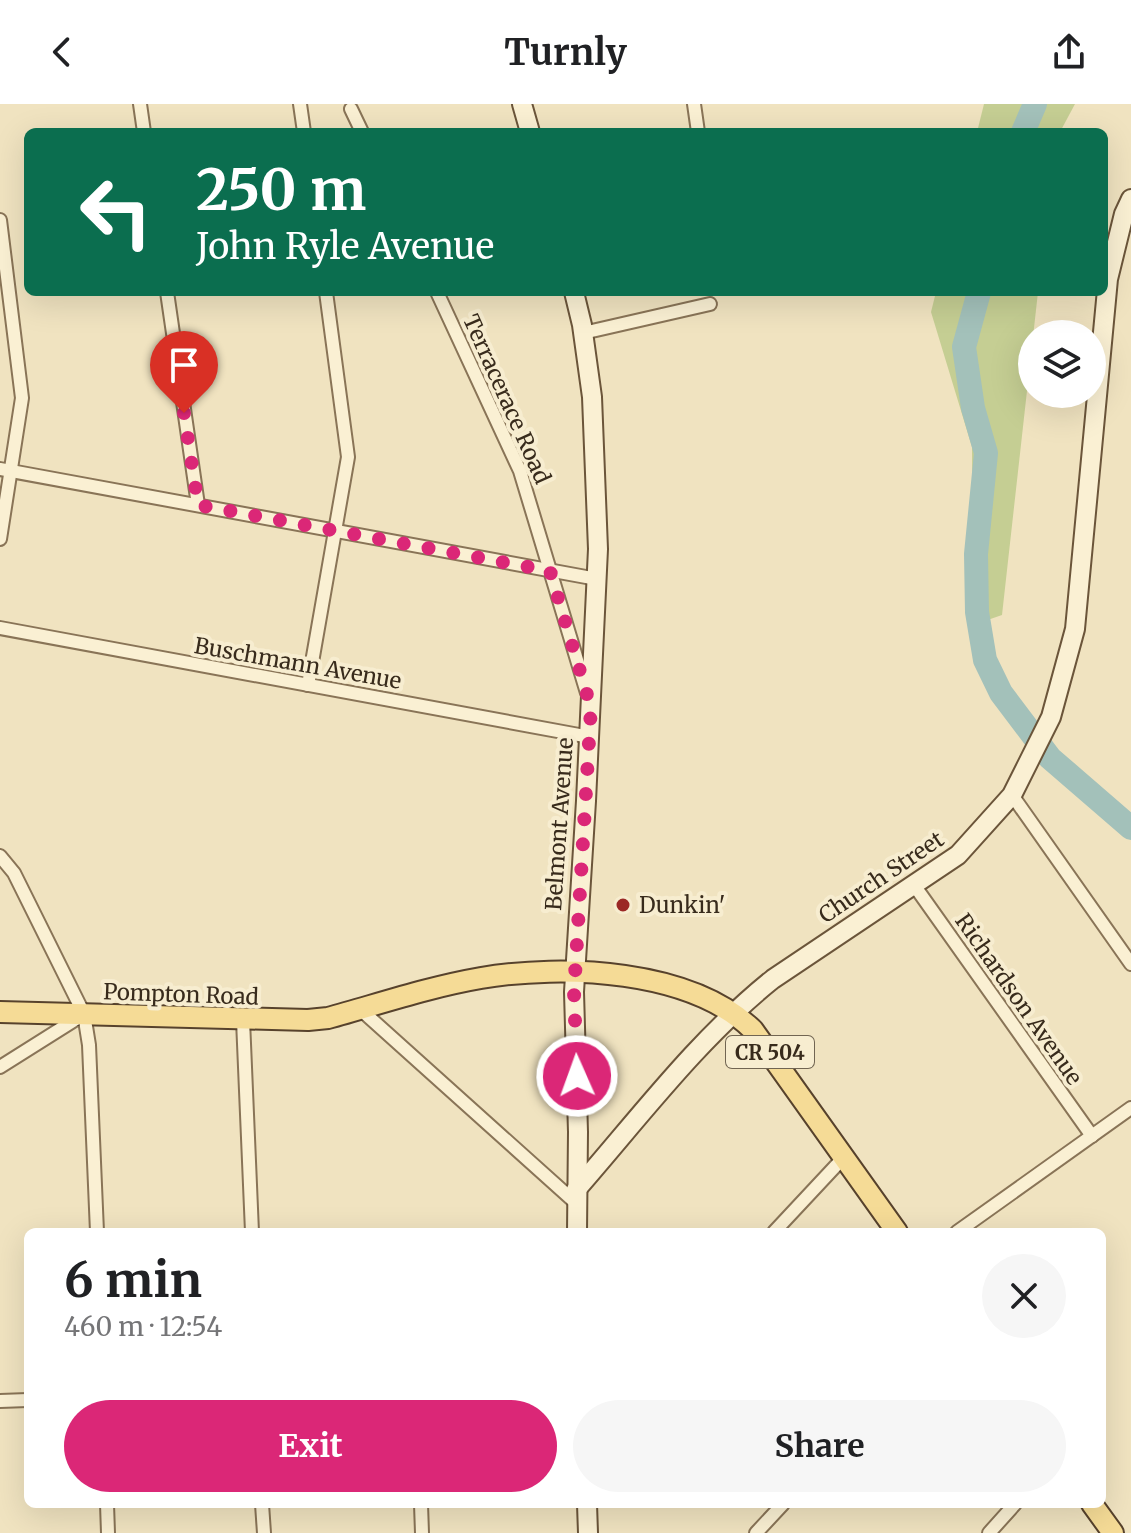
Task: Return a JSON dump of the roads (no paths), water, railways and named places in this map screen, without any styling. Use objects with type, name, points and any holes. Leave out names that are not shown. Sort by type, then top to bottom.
[{"type":"main road","name":"CR 504","points":[[360,1009],[483,977],[575,973],[654,980],[698,995],[734,1013],[753,1030],[894,1228]]},
{"type":"main road","name":"Pompton Road","points":[[0,1012],[308,1020],[360,1009]]},
{"type":"main road","points":[[1095,1508],[1113,1533]]},
{"type":"street","points":[[140,104],[143,128]]},
{"type":"street","points":[[300,104],[303,128]]},
{"type":"street","points":[[522,104],[529,128]]},
{"type":"street","points":[[694,104],[697,128]]},
{"type":"street","points":[[351,109],[360,128]]},
{"type":"street","name":"Church Street","points":[[1108,279],[1124,214],[1131,199]]},
{"type":"street","points":[[0,220],[22,398],[6,470],[0,539]]},
{"type":"street","points":[[168,296],[198,505]]},
{"type":"street","points":[[308,685],[347,468],[347,443],[327,296]]},
{"type":"street","name":"Terracerace Road","points":[[439,296],[520,471],[550,571]]},
{"type":"street","name":"Belmont Avenue","points":[[575,296],[583,333],[594,433],[597,579],[575,973],[577,1228]]},
{"type":"street","name":"Church Street","points":[[576,1196],[734,1013],[773,979],[958,855],[1012,795],[1051,717],[1075,629],[1106,296]]},
{"type":"street","points":[[583,333],[710,304]]},
{"type":"street","points":[[6,470],[597,579]]},
{"type":"street","name":"Belmont Avenue","points":[[550,571],[591,708]]},
{"type":"street","name":"Buschmann Avenue","points":[[0,628],[590,737]]},
{"type":"street","points":[[1012,795],[1131,964]]},
{"type":"street","points":[[0,856],[14,873],[84,1014],[89,1045],[97,1228]]},
{"type":"street","name":"Richardson Avenue","points":[[914,885],[1092,1136]]},
{"type":"street","points":[[360,1009],[576,1196]]},
{"type":"street","points":[[0,1067],[84,1014]]},
{"type":"street","points":[[243,1020],[252,1228]]},
{"type":"street","points":[[963,1228],[1131,1108]]},
{"type":"street","points":[[778,1228],[845,1156]]},
{"type":"street","points":[[0,1401],[24,1400]]},
{"type":"street","points":[[107,1508],[108,1533]]},
{"type":"street","points":[[262,1508],[264,1533]]},
{"type":"street","points":[[421,1508],[422,1533]]},
{"type":"street","points":[[587,1508],[588,1533]]},
{"type":"street","points":[[756,1533],[779,1508]]},
{"type":"street","points":[[989,1533],[1011,1508]]},
{"type":"waterway","points":[[1025,128],[1035,104]]},
{"type":"waterway","points":[[978,296],[964,347],[973,408],[986,453],[976,554],[977,612],[985,660],[1001,693],[1050,758],[1131,828]]},
{"type":"place","name":"Dunkin'","points":[[623,905]]}]
